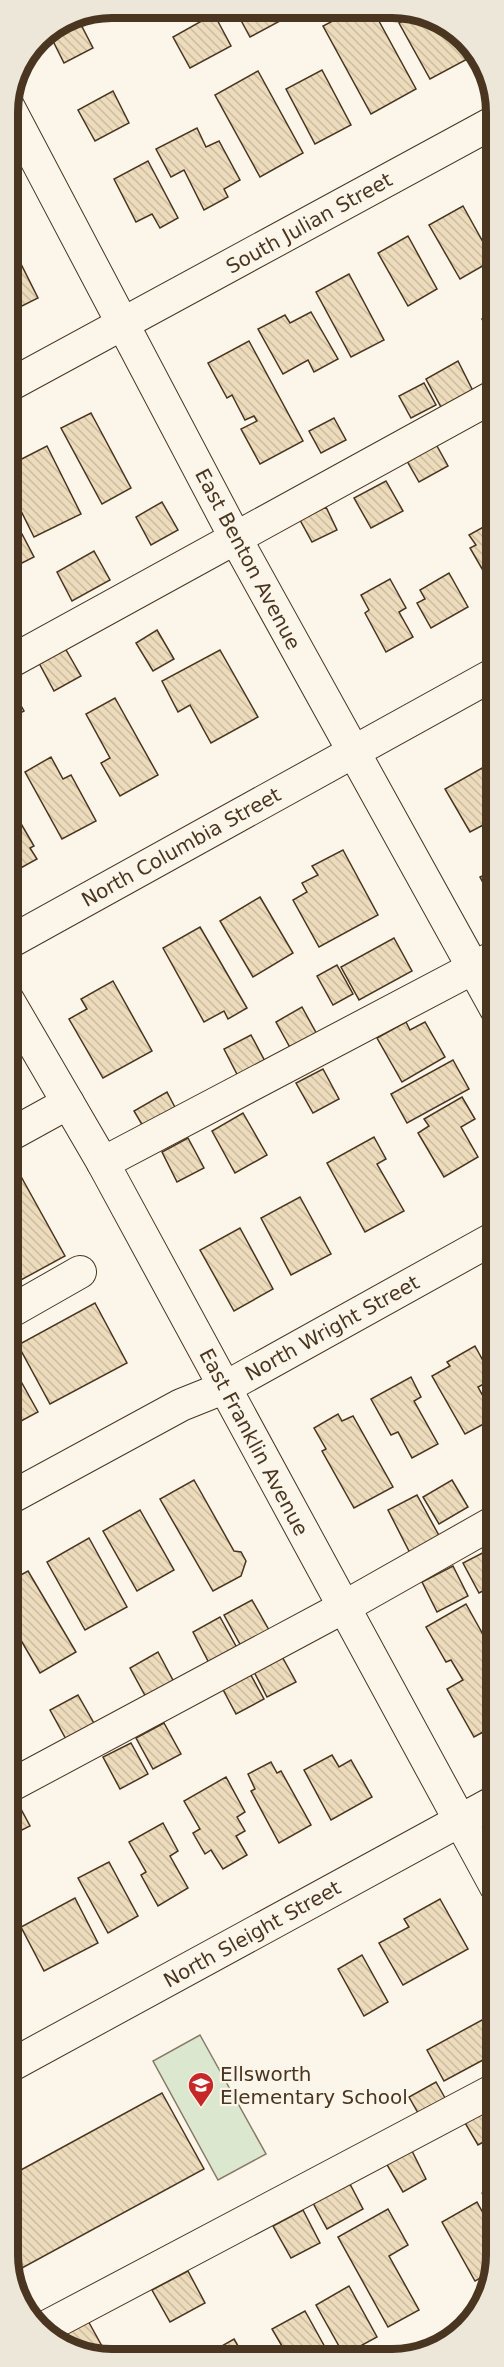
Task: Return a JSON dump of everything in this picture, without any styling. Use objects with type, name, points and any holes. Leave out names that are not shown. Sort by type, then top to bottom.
[{"type":"street","name":"East Benton Avenue","points":[[18,125],[236,539],[354,752],[484,962]]},
{"type":"street","name":"South Julian Street","points":[[18,381],[486,126]]},
{"type":"street","points":[[18,658],[486,400]]},
{"type":"street","name":"North Columbia Street","points":[[18,937],[486,679]]},
{"type":"street","points":[[103,1162],[484,962]]},
{"type":"street","name":"East Franklin Avenue","points":[[18,1017],[103,1162],[486,1868]]},
{"type":"street","points":[[18,1130],[68,1103]]},
{"type":"street","name":"North Wright Street","points":[[18,1494],[181,1405],[226,1387],[486,1243]]},
{"type":"street","points":[[18,1307],[80,1272]]},
{"type":"street","points":[[18,1782],[486,1527]]},
{"type":"street","name":"North Sleight Street","points":[[18,2062],[486,1806]]},
{"type":"street","points":[[49,2325],[486,2094]]},
{"type":"green space","points":[[200,2035],[266,2154],[218,2180],[153,2061]]},
{"type":"building","points":[[207,18],[216,18],[231,46],[190,68],[173,37]]},
{"type":"building","points":[[240,18],[278,18],[280,21],[250,37]]},
{"type":"building","points":[[338,18],[355,18],[357,21],[363,18],[377,18],[416,89],[371,114],[323,26]]},
{"type":"building","points":[[405,19],[411,20],[434,28],[459,45],[469,58],[430,79],[399,23]]},
{"type":"building","points":[[80,24],[93,48],[64,63],[52,40]]},
{"type":"building","points":[[322,70],[351,125],[315,144],[286,89]]},
{"type":"building","points":[[258,71],[303,153],[260,177],[215,95]]},
{"type":"building","points":[[113,91],[129,123],[95,141],[78,110]]},
{"type":"building","points":[[197,128],[206,147],[219,141],[240,180],[224,189],[228,197],[204,210],[184,170],[171,177],[156,149]]},
{"type":"building","points":[[148,161],[178,218],[160,228],[152,214],[136,222],[114,179]]},
{"type":"building","points":[[463,206],[486,247],[486,264],[460,279],[429,225]]},
{"type":"building","points":[[408,236],[437,289],[408,306],[378,253]]},
{"type":"building","points":[[18,258],[38,298],[18,308]]},
{"type":"building","points":[[349,274],[384,340],[351,357],[316,292]]},
{"type":"building","points":[[311,312],[338,359],[314,372],[308,360],[283,374],[258,329],[285,315],[290,323]]},
{"type":"building","points":[[249,341],[303,441],[260,464],[241,429],[257,421],[254,416],[245,420],[232,395],[227,398],[208,363]]},
{"type":"building","points":[[458,361],[473,391],[442,409],[426,379]]},
{"type":"building","points":[[424,383],[436,405],[411,418],[399,396]]},
{"type":"building","points":[[91,413],[131,488],[102,504],[61,428]]},
{"type":"building","points":[[334,418],[346,440],[321,453],[309,431]]},
{"type":"building","points":[[432,437],[448,466],[419,482],[403,454]]},
{"type":"building","points":[[47,446],[81,514],[34,537],[18,505],[18,461]]},
{"type":"building","points":[[386,481],[403,511],[371,528],[354,498]]},
{"type":"building","points":[[162,502],[178,530],[151,545],[136,517]]},
{"type":"building","points":[[326,507],[337,530],[312,542],[300,520]]},
{"type":"building","points":[[486,526],[486,576],[470,548],[476,545],[469,535]]},
{"type":"building","points":[[22,534],[34,557],[18,565],[18,536]]},
{"type":"building","points":[[94,551],[110,580],[72,601],[57,572]]},
{"type":"building","points":[[449,573],[468,607],[431,628],[417,603],[425,599],[420,590]]},
{"type":"building","points":[[390,579],[406,608],[399,612],[413,637],[386,652],[365,613],[369,610],[361,595]]},
{"type":"building","points":[[157,630],[174,659],[153,671],[136,643]]},
{"type":"building","points":[[65,648],[81,676],[54,691],[39,663]]},
{"type":"building","points":[[220,650],[258,717],[211,743],[190,705],[178,712],[162,681]]},
{"type":"building","points":[[115,698],[158,775],[120,796],[101,763],[110,758],[86,714]]},
{"type":"building","points":[[18,700],[24,711],[18,714]]},
{"type":"building","points":[[51,757],[63,779],[71,775],[96,821],[62,839],[25,772]]},
{"type":"building","points":[[482,768],[486,775],[486,814],[483,816],[486,824],[470,832],[445,789]]},
{"type":"building","points":[[18,818],[34,846],[30,848],[37,859],[18,869]]},
{"type":"building","points":[[343,850],[378,915],[319,947],[293,900],[307,892],[302,883],[318,875],[312,866]]},
{"type":"building","points":[[486,874],[486,888],[480,877]]},
{"type":"building","points":[[260,897],[293,953],[253,977],[220,921]]},
{"type":"building","points":[[200,927],[247,1008],[228,1019],[224,1011],[204,1022],[163,948]]},
{"type":"building","points":[[394,938],[412,971],[359,1000],[341,967]]},
{"type":"building","points":[[337,965],[353,994],[333,1005],[317,976]]},
{"type":"building","points":[[113,981],[152,1051],[103,1078],[69,1019],[87,1009],[81,999]]},
{"type":"building","points":[[302,1007],[319,1038],[293,1053],[276,1022]]},
{"type":"building","points":[[406,1022],[410,1030],[425,1022],[445,1057],[402,1082],[377,1038]]},
{"type":"building","points":[[251,1035],[267,1065],[240,1080],[224,1049]]},
{"type":"building","points":[[453,1060],[469,1089],[407,1123],[391,1094]]},
{"type":"building","points":[[323,1069],[339,1099],[313,1113],[296,1083]]},
{"type":"building","points":[[167,1092],[179,1115],[147,1133],[134,1111]]},
{"type":"building","points":[[462,1097],[475,1119],[461,1127],[478,1157],[444,1177],[418,1133],[429,1126],[424,1119]]},
{"type":"building","points":[[243,1113],[267,1155],[235,1173],[212,1131]]},
{"type":"building","points":[[374,1137],[386,1159],[377,1164],[404,1211],[365,1232],[327,1163]]},
{"type":"building","points":[[188,1138],[204,1168],[177,1182],[162,1152]]},
{"type":"building","points":[[18,1171],[65,1256],[18,1282]]},
{"type":"building","points":[[300,1197],[331,1254],[291,1275],[261,1218]]},
{"type":"building","points":[[240,1228],[273,1289],[234,1311],[200,1250]]},
{"type":"building","points":[[95,1303],[127,1363],[50,1404],[18,1345]]},
{"type":"building","points":[[475,1346],[486,1366],[486,1383],[478,1387],[486,1402],[486,1423],[465,1434],[432,1376],[450,1366],[447,1362]]},
{"type":"building","points":[[18,1376],[38,1412],[18,1423]]},
{"type":"building","points":[[411,1377],[421,1397],[414,1401],[438,1444],[412,1458],[398,1432],[391,1435],[371,1399]]},
{"type":"building","points":[[338,1414],[342,1421],[353,1416],[393,1487],[354,1508],[322,1451],[326,1449],[314,1428]]},
{"type":"building","points":[[194,1480],[234,1551],[241,1552],[246,1561],[241,1576],[213,1591],[160,1499]]},
{"type":"building","points":[[452,1480],[468,1507],[439,1524],[423,1497]]},
{"type":"building","points":[[417,1495],[442,1541],[412,1557],[388,1510]]},
{"type":"building","points":[[140,1510],[174,1570],[137,1591],[103,1531]]},
{"type":"building","points":[[89,1538],[127,1607],[85,1630],[47,1562]]},
{"type":"building","points":[[486,1551],[486,1589],[479,1593],[463,1563]]},
{"type":"building","points":[[453,1566],[468,1596],[437,1612],[422,1582]]},
{"type":"building","points":[[28,1571],[76,1652],[40,1673],[18,1635],[18,1576]]},
{"type":"building","points":[[252,1600],[269,1630],[241,1646],[224,1615]]},
{"type":"building","points":[[466,1604],[486,1640],[486,1730],[474,1737],[447,1689],[463,1680],[451,1660],[446,1662],[426,1627]]},
{"type":"building","points":[[220,1617],[237,1648],[209,1663],[193,1632]]},
{"type":"building","points":[[279,1651],[296,1682],[267,1697],[251,1666]]},
{"type":"building","points":[[158,1652],[175,1684],[147,1699],[130,1668]]},
{"type":"building","points":[[247,1668],[264,1699],[236,1714],[219,1682]]},
{"type":"building","points":[[78,1695],[95,1725],[67,1741],[50,1710]]},
{"type":"building","points":[[164,1723],[181,1754],[153,1769],[136,1738]]},
{"type":"building","points":[[131,1743],[148,1774],[120,1789],[103,1757]]},
{"type":"building","points":[[332,1755],[339,1767],[351,1760],[372,1797],[331,1820],[304,1770]]},
{"type":"building","points":[[271,1762],[277,1773],[281,1771],[311,1825],[279,1843],[251,1791],[255,1789],[248,1774]]},
{"type":"building","points":[[226,1777],[245,1812],[237,1817],[245,1831],[236,1836],[247,1855],[223,1869],[211,1850],[205,1854],[193,1833],[200,1829],[184,1801]]},
{"type":"building","points":[[18,1803],[30,1826],[18,1832]]},
{"type":"building","points":[[163,1823],[178,1851],[170,1856],[188,1888],[158,1906],[141,1875],[146,1872],[129,1842]]},
{"type":"building","points":[[109,1862],[138,1916],[108,1933],[78,1878]]},
{"type":"building","points":[[75,1898],[98,1943],[44,1971],[21,1927]]},
{"type":"building","points":[[440,1899],[468,1949],[403,1985],[379,1943],[409,1927],[404,1919]]},
{"type":"building","points":[[362,1955],[388,2002],[364,2016],[338,1969]]},
{"type":"building","points":[[486,2018],[486,2058],[444,2081],[427,2050]]},
{"type":"building","points":[[436,2082],[449,2105],[422,2120],[409,2097]]},
{"type":"building","points":[[162,2093],[204,2169],[19,2270],[18,2172]]},
{"type":"building","points":[[486,2103],[486,2141],[478,2145],[461,2116]]},
{"type":"building","points":[[411,2149],[426,2179],[403,2192],[386,2163]]},
{"type":"building","points":[[350,2184],[363,2209],[327,2229],[313,2203]]},
{"type":"building","points":[[477,2202],[486,2219],[486,2262],[484,2276],[475,2281],[442,2222]]},
{"type":"building","points":[[388,2209],[408,2245],[389,2256],[419,2310],[388,2327],[338,2237]]},
{"type":"building","points":[[303,2210],[320,2243],[291,2258],[273,2226]]},
{"type":"building","points":[[188,2271],[205,2303],[170,2322],[152,2290]]},
{"type":"building","points":[[349,2286],[377,2337],[355,2349],[341,2349],[316,2305]]},
{"type":"building","points":[[305,2311],[326,2349],[284,2349],[272,2329]]},
{"type":"building","points":[[87,2319],[103,2348],[76,2342],[62,2332]]},
{"type":"building","points":[[234,2339],[240,2349],[217,2349]]},
{"type":"place","name":"Ellsworth Elementary School","points":[[201,2108]]}]
